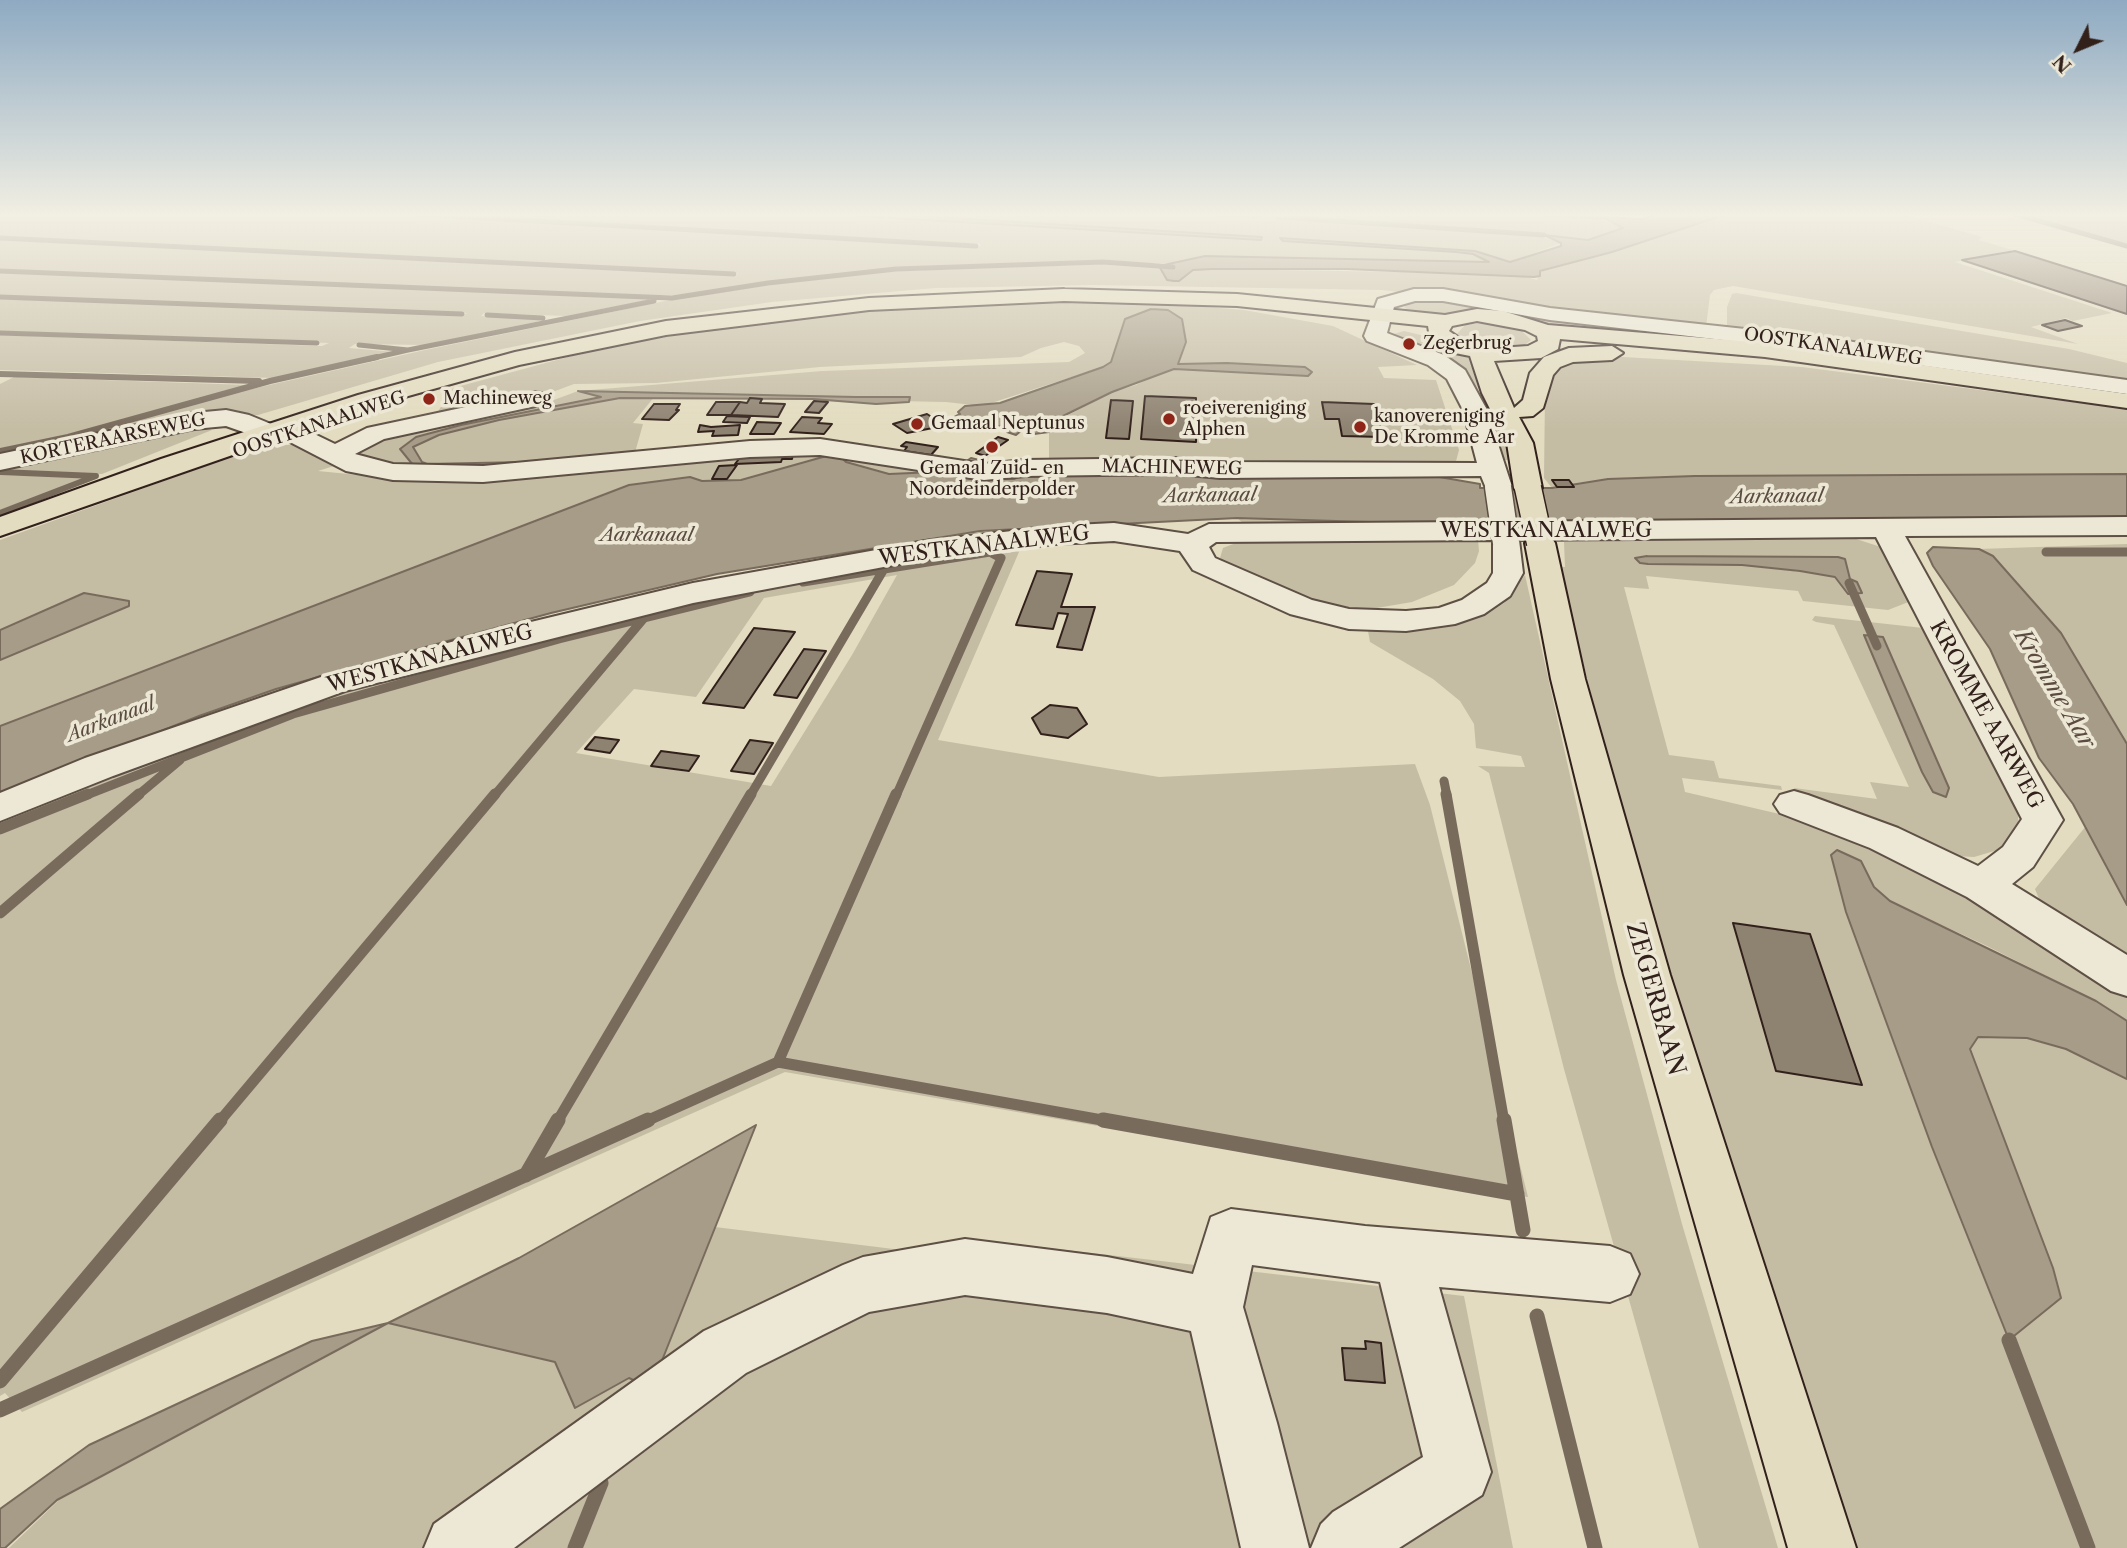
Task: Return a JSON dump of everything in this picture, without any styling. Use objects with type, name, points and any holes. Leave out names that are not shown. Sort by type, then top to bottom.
[{"type":"main road","name":"OOSTKANAALWEG","points":[[0,527],[266,432],[493,365],[591,342],[828,307],[939,299],[1064,295],[1204,300],[1441,327]]},
{"type":"main road","points":[[1462,316],[1494,316],[1527,322],[1547,337],[1539,352],[1518,356],[1480,353],[1452,345],[1441,327],[1462,316]]},
{"type":"main road","name":"OOSTKANAALWEG","points":[[0,536],[293,433],[508,368],[685,327]]},
{"type":"main road","name":"OOSTKANAALWEG","points":[[1547,337],[1741,354],[1903,374],[2127,407]]},
{"type":"main road","name":"OOSTKANAALWEG","points":[[1547,337],[1765,350],[2127,401]]},
{"type":"main road","name":"ZEGERBAAN","points":[[1480,353],[1494,393],[1520,443]]},
{"type":"main road","points":[[1524,411],[1534,403],[1546,366],[1562,357],[1581,354],[1737,359],[1903,374]]},
{"type":"main road","name":"ZEGERBAAN","points":[[1518,356],[1524,411],[1520,443],[1528,488],[1523,543],[1568,679],[1647,975],[1822,1548]]},
{"type":"street","name":"OOSTKANAALWEG","points":[[1379,319],[1385,303],[1396,299],[1443,295],[1550,314],[1810,343],[2127,387]]},
{"type":"street","name":"ZEGERBAAN","points":[[1194,544],[1195,555],[1204,564],[1301,607],[1349,619],[1406,621],[1443,617],[1474,607],[1499,589],[1523,543],[1498,487],[1475,410],[1457,375],[1436,360],[1375,336],[1379,319]]},
{"type":"street","points":[[337,453],[376,433],[537,399]]},
{"type":"street","name":"KORTERAARSEWEG","points":[[0,462],[210,419],[240,420],[266,432],[293,433]]},
{"type":"street","name":"MACHINEWEG","points":[[293,433],[356,465],[393,472],[428,474],[545,470],[750,449],[820,447],[960,469],[1178,466],[1220,470],[1475,470]]},
{"type":"street","name":"WESTKANAALWEG","points":[[0,808],[99,766],[332,684],[493,641],[693,593],[926,550],[1042,536],[1114,532],[1194,544],[1209,533],[1887,530],[2127,526]]},
{"type":"street","name":"KROMME AARWEG","points":[[1887,530],[2043,820],[2018,857],[1982,886]]},
{"type":"street","points":[[1794,804],[1884,838],[1982,886],[2127,978]]},
{"type":"street","points":[[1275,1548],[1214,1307],[1231,1236],[1610,1274]]},
{"type":"street","points":[[1345,1548],[1357,1536],[1459,1472],[1402,1255]]},
{"type":"street","points":[[458,1548],[725,1352],[863,1285],[965,1267],[1107,1285],[1214,1307]]},
{"type":"shaded area","points":[[0,286],[373,286],[471,290],[387,286],[744,286],[675,295],[592,295],[654,299],[566,316],[484,313],[481,316],[545,320],[425,345],[355,344],[349,348],[395,352],[275,378],[0,370],[0,335],[322,346],[329,343],[0,331],[0,299],[463,315],[467,313],[0,296]]},
{"type":"shaded area","points":[[762,286],[1028,286],[936,288],[772,302],[640,321],[438,362],[258,415],[180,416],[86,436],[216,397],[425,350],[675,299]]},
{"type":"shaded area","points":[[1164,286],[1732,286],[1714,290],[1710,295],[1706,327],[1382,290]]},
{"type":"shaded area","points":[[1734,286],[2030,286],[2112,313],[2073,321],[2066,318],[2031,327],[2078,344]]},
{"type":"shaded area","points":[[1732,294],[2069,349],[2127,363],[2127,386],[1727,330],[1727,307]]},
{"type":"shaded area","points":[[1453,300],[1665,328],[1885,364],[1442,317],[1410,312],[1404,307],[1412,301]]},
{"type":"shaded area","points":[[1037,302],[1171,304],[1244,310],[1333,326],[1417,365],[1378,367],[1384,378],[1436,380],[1459,450],[1455,465],[1049,463],[1049,432],[1053,423],[1112,392],[1136,385],[1177,364],[1186,342],[1168,310],[1151,309],[1125,319],[1111,362],[1103,367],[982,406],[946,402],[655,396],[633,423],[643,424],[634,456],[516,468],[394,467],[356,456],[378,443],[407,433],[535,407],[578,391],[822,371],[1069,362],[1085,353],[1079,346],[1064,342],[1021,357],[820,367],[656,383],[574,384],[539,397],[437,413],[453,388],[605,347],[744,324],[841,313]]},
{"type":"shaded area","points":[[1490,322],[1519,328],[1531,340],[1524,346],[1495,348],[1474,344],[1457,334],[1465,325]]},
{"type":"shaded area","points":[[1404,331],[1429,337],[1470,356],[1494,408],[1511,460],[1505,460],[1481,392],[1463,368],[1423,346],[1390,335]]},
{"type":"shaded area","points":[[1605,356],[1802,367],[2127,409],[2127,474],[1643,477],[1608,479],[1552,488],[1544,478],[1545,394],[1550,373],[1565,363]]},
{"type":"shaded area","points":[[14,377],[249,385],[76,434],[0,449],[0,384]]},
{"type":"shaded area","points":[[196,428],[212,430],[102,474],[0,470],[0,468]]},
{"type":"shaded area","points":[[294,445],[337,465],[318,471],[419,481],[525,477],[717,458],[837,453],[741,480],[702,481],[690,477],[629,485],[0,726],[0,660],[129,606],[84,593],[0,630],[0,540],[255,448]]},
{"type":"shaded area","points":[[846,455],[935,473],[889,474],[846,462]]},
{"type":"shaded area","points":[[0,475],[55,476],[91,477],[0,510]]},
{"type":"shaded area","points":[[1237,518],[1369,522],[1745,520],[1250,529]]},
{"type":"shaded area","points":[[1850,537],[1884,548],[1911,601],[1888,610],[1803,601],[1798,591],[1646,576],[1649,589],[1624,587],[1669,755],[1714,761],[1719,778],[1781,786],[1782,790],[1682,778],[1685,792],[1818,823],[1894,851],[2127,989],[2127,1021],[2096,1001],[1890,901],[1874,887],[1861,861],[1846,912],[1954,1199],[1984,1087],[1970,1049],[1978,1037],[2027,1038],[2066,1049],[2127,1079],[2127,1548],[1854,1548],[1684,1029],[1610,769],[1559,567],[1565,567],[1564,542]],"holes":[[[1647,556],[1838,557],[1845,562],[1850,579],[1857,583],[1848,594],[1839,579],[1828,575],[1742,565],[1640,563]]]},
{"type":"shaded area","points":[[1478,540],[1479,551],[1475,563],[1454,585],[1412,602],[1371,609],[1350,608],[1295,597],[1227,566],[1220,558],[1223,548],[1241,541]]},
{"type":"shaded area","points":[[2127,544],[2127,770],[1990,555],[1979,549]]},
{"type":"shaded area","points":[[1022,545],[938,740],[1159,777],[1415,764],[1430,805],[1528,1197],[1446,1186],[785,1072],[22,1412],[5,1393],[0,1396],[0,919],[190,755],[247,736],[200,749],[117,783],[180,759],[0,911],[0,815],[275,710],[582,623],[890,562]],"holes":[[[897,575],[852,655],[771,786],[576,753],[634,689],[696,697],[764,598]]]},
{"type":"shaded area","points":[[1525,575],[1616,980],[1682,1224],[1778,1548],[1699,1548],[1564,1069],[1489,773],[1478,766],[1525,767],[1521,756],[1476,748],[1474,724],[1460,701],[1433,679],[1370,642],[1368,631],[1435,628],[1489,613],[1504,603]]},
{"type":"shaded area","points":[[1815,616],[1923,628],[2006,782],[2018,815],[2019,835],[2001,849],[1974,857],[1955,856],[1799,799],[1794,788],[1877,799],[1870,782],[1909,787],[1834,625],[1812,620]]},
{"type":"shaded area","points":[[2086,826],[2127,905],[2127,966],[2044,911],[2035,889]]},
{"type":"shaded area","points":[[715,1227],[942,1255],[1005,1243],[1464,1296],[1513,1548],[9,1548],[59,1500],[388,1323],[555,1362],[575,1408],[630,1378],[652,1386]]},
{"type":"water","points":[[1151,309],[1168,310],[1182,319],[1186,342],[1178,364],[1227,363],[1305,367],[1312,372],[1308,376],[1174,369],[1112,392],[1061,417],[1053,423],[1049,432],[1034,434],[1022,430],[1016,435],[1007,432],[1012,427],[952,425],[949,420],[960,414],[958,412],[965,406],[1000,403],[1103,367],[1111,362],[1125,319]]},
{"type":"water","points":[[578,391],[910,397],[909,402],[876,404],[813,399],[620,398],[499,420],[439,435],[413,447],[422,462],[427,464],[524,462],[523,465],[413,465],[400,449],[416,437],[461,425],[601,397]]},
{"type":"water","name":"Aarkanaal","points":[[837,453],[846,462],[889,474],[935,472],[961,465],[971,458],[979,460],[970,467],[988,478],[1014,479],[1030,471],[1177,469],[1191,476],[1416,473],[1480,484],[1480,488],[1552,488],[1608,479],[1695,476],[2127,474],[2127,521],[1369,522],[1237,518],[980,531],[717,574],[551,613],[276,689],[199,716],[0,795],[0,726],[629,485],[690,477],[702,481],[741,480]]},
{"type":"water","name":"Kromme Aar","points":[[1933,547],[1979,549],[1993,556],[2061,633],[2127,744],[2127,905],[2073,804],[2039,758],[1990,649],[1933,566],[1927,553]]},
{"type":"water","points":[[1838,557],[1845,559],[1850,579],[1857,582],[1862,593],[1848,594],[1835,577],[1800,571],[1742,565],[1648,564],[1640,563],[1635,558]]},
{"type":"water","points":[[84,593],[129,601],[129,606],[0,660],[0,630]]},
{"type":"water","points":[[1864,635],[1883,637],[1949,788],[1946,797],[1933,792],[1922,772]]},
{"type":"water","points":[[1837,850],[1861,861],[1874,887],[1890,901],[2096,1001],[2127,1021],[2127,1079],[2066,1049],[2027,1038],[1978,1037],[1970,1049],[2053,1268],[2061,1298],[2009,1340],[1932,1147],[1846,912],[1831,855]]},
{"type":"water","points":[[756,1125],[651,1388],[629,1378],[575,1408],[555,1362],[388,1323],[519,1258]]},
{"type":"water","points":[[388,1323],[57,1500],[5,1548],[0,1548],[0,1509],[89,1445],[312,1341]]},
{"type":"building","points":[[2042,286],[2127,286],[2127,314]]},
{"type":"building","points":[[2065,320],[2082,326],[2058,331],[2042,325]]},
{"type":"building","name":"roeivereniging Alphen","points":[[1145,396],[1196,398],[1196,442],[1141,439]]},
{"type":"building","points":[[750,398],[762,399],[760,403],[785,404],[778,417],[731,415],[740,402],[747,403]]},
{"type":"building","points":[[1111,400],[1133,401],[1129,439],[1106,438]]},
{"type":"building","points":[[814,401],[828,402],[819,413],[805,412]]},
{"type":"building","points":[[716,402],[740,402],[731,415],[707,415]]},
{"type":"building","name":"kanovereniging De Kromme Aar","points":[[1322,402],[1374,404],[1383,437],[1342,436],[1339,419],[1325,419]]},
{"type":"building","points":[[654,404],[680,404],[676,410],[679,410],[669,420],[642,419]]},
{"type":"building","name":"Gemaal Neptunus","points":[[927,414],[941,423],[935,425],[938,427],[907,433],[893,424]]},
{"type":"building","points":[[727,416],[750,417],[747,423],[723,422]]},
{"type":"building","points":[[802,417],[822,418],[818,423],[832,424],[824,434],[790,432]]},
{"type":"building","points":[[757,422],[781,423],[774,434],[750,434]]},
{"type":"building","points":[[700,425],[740,425],[738,435],[712,436],[714,431],[698,432]]},
{"type":"building","name":"Gemaal Zuid- en Noordeinderpolder","points":[[998,437],[1008,440],[985,456],[976,453]]},
{"type":"building","points":[[906,442],[938,447],[931,455],[904,451],[907,447],[901,446]]},
{"type":"building","points":[[793,454],[792,459],[782,459],[781,462],[735,464],[742,455]]},
{"type":"building","points":[[737,465],[727,479],[712,479],[719,466]]},
{"type":"building","points":[[1552,480],[1569,480],[1574,487],[1557,487]]},
{"type":"building","points":[[1037,571],[1072,574],[1061,607],[1095,607],[1082,650],[1057,647],[1068,614],[1058,613],[1053,629],[1016,625]]},
{"type":"building","points":[[754,628],[795,632],[744,708],[703,703]]},
{"type":"building","points":[[804,649],[826,651],[797,698],[774,695]]},
{"type":"building","points":[[1050,705],[1077,708],[1087,724],[1068,738],[1041,734],[1032,718]]},
{"type":"building","points":[[595,737],[619,740],[610,753],[585,749]]},
{"type":"building","points":[[750,740],[773,743],[754,774],[731,771]]},
{"type":"building","points":[[661,751],[699,756],[689,771],[651,766]]},
{"type":"building","points":[[1733,923],[1810,934],[1862,1085],[1776,1071]]},
{"type":"building","points":[[1365,1341],[1381,1343],[1385,1383],[1345,1380],[1342,1348],[1366,1349]]},
{"type":"waterway","points":[[379,286],[672,298],[747,286]]},
{"type":"waterway","points":[[0,297],[462,314]]},
{"type":"waterway","points":[[408,350],[654,301]]},
{"type":"waterway","points":[[487,315],[543,318]]},
{"type":"waterway","points":[[0,333],[317,343]]},
{"type":"waterway","points":[[359,345],[408,350]]},
{"type":"waterway","points":[[369,359],[408,350]]},
{"type":"waterway","points":[[0,451],[68,437],[270,381],[377,357]]},
{"type":"waterway","points":[[0,374],[259,381]]},
{"type":"waterway","points":[[0,472],[96,476],[0,513]]},
{"type":"waterway","points":[[884,569],[990,552],[1001,558],[896,796]]},
{"type":"waterway","points":[[2046,552],[2127,552]]},
{"type":"waterway","points":[[750,796],[884,569]]},
{"type":"waterway","points":[[803,582],[884,569]]},
{"type":"waterway","points":[[1849,583],[1877,646]]},
{"type":"waterway","points":[[644,618],[750,592]]},
{"type":"waterway","points":[[84,796],[293,714],[559,639],[644,618]]},
{"type":"waterway","points":[[494,796],[644,618]]},
{"type":"waterway","points":[[137,796],[180,760]]},
{"type":"waterway","points":[[1444,781],[1447,796]]},
{"type":"waterway","points":[[0,829],[88,794]]},
{"type":"waterway","points":[[0,913],[139,794]]},
{"type":"waterway","points":[[219,1122],[495,794]]},
{"type":"waterway","points":[[557,1122],[751,794]]},
{"type":"waterway","points":[[778,1062],[896,794]]},
{"type":"waterway","points":[[1446,794],[1504,1122]]},
{"type":"waterway","points":[[644,1122],[778,1062]]},
{"type":"waterway","points":[[778,1062],[1113,1122]]},
{"type":"waterway","points":[[0,1381],[220,1120]]},
{"type":"waterway","points":[[526,1174],[558,1120]]},
{"type":"waterway","points":[[526,1174],[648,1120]]},
{"type":"waterway","points":[[1103,1120],[1517,1194]]},
{"type":"waterway","points":[[1504,1120],[1517,1194]]},
{"type":"waterway","points":[[0,1410],[526,1174]]},
{"type":"waterway","points":[[1517,1194],[1523,1230]]},
{"type":"waterway","points":[[1537,1316],[1595,1548]]},
{"type":"waterway","points":[[2009,1340],[2088,1548]]},
{"type":"waterway","points":[[575,1548],[601,1483]]},
{"type":"place","name":"Zegerbrug","points":[[1409,344]]},
{"type":"place","name":"Machineweg","points":[[429,399]]},
{"type":"place","name":"roeivereniging Alphen","points":[[1169,419]]},
{"type":"place","name":"Gemaal Neptunus","points":[[917,424]]},
{"type":"place","name":"kanovereniging De Kromme Aar","points":[[1360,427]]},
{"type":"place","name":"Gemaal Zuid- en Noordeinderpolder","points":[[992,447]]}]
